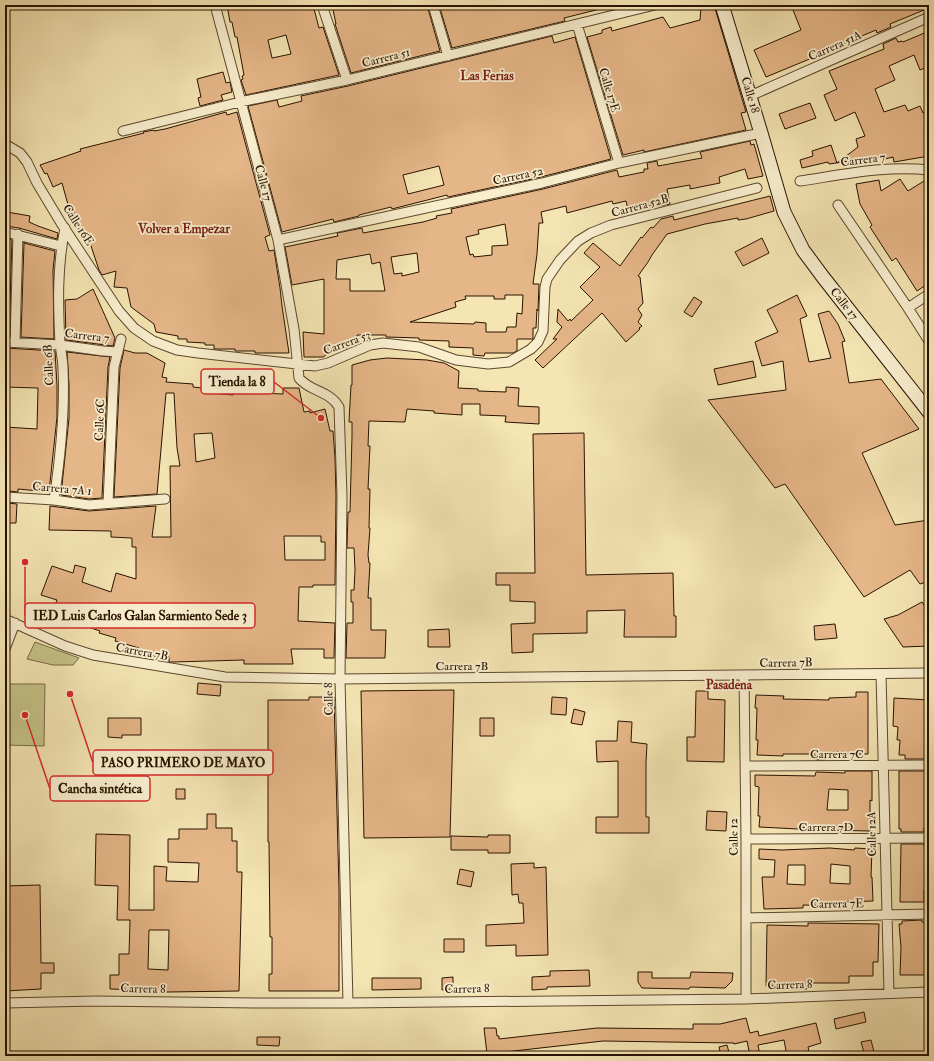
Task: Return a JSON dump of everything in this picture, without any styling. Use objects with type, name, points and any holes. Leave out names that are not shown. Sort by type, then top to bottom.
[{"type":"main road","name":"Calle 18","points":[[722,5],[762,133],[776,186]]},
{"type":"main road","name":"Calle 17","points":[[776,186],[784,212],[804,250],[823,277],[928,409]]},
{"type":"street","name":"Calle 17","points":[[215,5],[278,240],[294,329],[298,364]]},
{"type":"street","points":[[322,5],[347,80]]},
{"type":"street","points":[[433,5],[448,56]]},
{"type":"street","name":"Carrera 51","points":[[123,131],[240,102],[347,80],[655,5]]},
{"type":"street","name":"Carrera 51A","points":[[750,96],[929,17]]},
{"type":"street","name":"Calle 17E","points":[[577,24],[619,164]]},
{"type":"street","name":"Carrera 52","points":[[278,240],[542,183],[619,164],[762,133]]},
{"type":"street","name":"Calle 16E","points":[[5,144],[20,153],[27,162],[37,184],[112,299]]},
{"type":"street","name":"Carrera 7","points":[[800,181],[895,169],[913,168],[929,170]]},
{"type":"street","name":"Carrera 52B","points":[[547,279],[564,255],[578,241],[591,233],[637,218],[757,188]]},
{"type":"street","points":[[838,206],[929,341]]},
{"type":"street","name":"Calle 6B","points":[[54,500],[58,468],[63,369],[60,345],[58,289],[65,228]]},
{"type":"street","points":[[5,232],[62,246]]},
{"type":"street","points":[[10,342],[18,234]]},
{"type":"street","name":"Carrera 53","points":[[112,299],[119,311],[134,328],[153,340],[177,350],[198,354],[315,366],[328,363],[370,345],[383,343],[419,347],[456,360],[488,364],[509,362],[531,349],[538,342],[543,331],[545,287],[547,279]]},
{"type":"street","points":[[908,308],[929,294]]},
{"type":"street","name":"Calle 6C","points":[[108,503],[114,367],[121,339]]},
{"type":"street","name":"Carrera 7","points":[[10,342],[60,345],[118,352]]},
{"type":"street","name":"Calle 8","points":[[298,364],[298,378],[302,382],[332,397],[340,407],[342,496],[340,679],[348,1003]]},
{"type":"street","name":"Carrera 7A 1","points":[[5,497],[54,500],[89,505],[165,499]]},
{"type":"street","name":"Carrera 7B","points":[[5,619],[65,646],[93,656],[225,677],[340,679],[929,674]]},
{"type":"street","points":[[5,649],[15,623]]},
{"type":"street","name":"Calle 12A","points":[[881,674],[889,993]]},
{"type":"street","name":"Calle 12","points":[[744,675],[746,999]]},
{"type":"street","name":"Carrera 7C","points":[[745,766],[929,766]]},
{"type":"street","name":"Carrera 7D","points":[[746,839],[929,838]]},
{"type":"street","name":"Carrera 7E","points":[[746,918],[929,914]]},
{"type":"street","name":"Carrera 8","points":[[5,1002],[96,1001],[348,1003],[746,999],[929,992]]},
{"type":"shaded area","points":[[35,642],[79,658],[73,665],[53,665],[27,659]]},
{"type":"shaded area","points":[[7,684],[45,684],[44,746],[6,745]]},
{"type":"building","points":[[227,5],[313,5],[319,28],[323,27],[339,75],[246,95],[241,80],[243,79],[242,76],[244,75],[237,37],[235,37],[232,22],[230,22]],"holes":[[[286,35],[291,54],[272,58],[268,40]]]},
{"type":"building","points":[[332,5],[427,5],[440,51],[351,73],[335,24]]},
{"type":"building","points":[[439,5],[603,5],[604,8],[564,18],[565,21],[452,48]]},
{"type":"building","points":[[714,5],[746,112],[741,113],[746,130],[644,152],[644,150],[623,155],[587,37],[602,33],[602,30],[611,27],[612,31],[663,17],[670,28],[700,20],[701,7]]},
{"type":"building","points":[[791,5],[929,5],[929,8],[890,24],[891,27],[877,33],[876,30],[833,48],[832,45],[810,54],[812,58],[766,77],[754,50],[801,30]]},
{"type":"building","points":[[929,31],[929,66],[920,70],[914,55],[889,66],[895,80],[875,89],[884,112],[905,105],[908,111],[920,106],[923,113],[929,110],[929,156],[894,162],[893,157],[885,159],[884,156],[858,162],[857,160],[837,163],[858,147],[856,139],[865,136],[855,112],[835,121],[824,95],[837,89],[829,71],[884,49],[883,44],[896,38],[898,42],[903,42]]},
{"type":"building","points":[[552,36],[554,43],[575,37],[611,159],[541,177],[448,197],[447,195],[392,209],[391,207],[334,222],[333,219],[282,232],[248,106],[277,100],[279,107],[302,101],[301,96],[348,86]],"holes":[[[439,166],[444,185],[408,194],[403,175]]]},
{"type":"building","points":[[223,72],[226,83],[230,82],[232,92],[221,95],[223,100],[200,106],[198,98],[201,97],[197,79]]},
{"type":"building","points":[[810,103],[816,118],[785,129],[779,114]]},
{"type":"building","points":[[226,112],[227,115],[237,112],[270,235],[265,237],[269,251],[274,250],[289,353],[255,353],[255,351],[235,351],[235,349],[214,349],[214,345],[187,342],[187,339],[178,339],[178,336],[156,332],[154,324],[131,307],[127,288],[114,287],[116,271],[102,275],[90,243],[86,244],[83,232],[79,233],[72,205],[70,212],[62,183],[53,187],[47,173],[45,174],[40,165],[81,151],[80,149],[144,133],[143,132],[165,129]]},
{"type":"building","points":[[750,141],[751,145],[754,144],[763,176],[748,179],[745,169],[719,177],[720,183],[690,189],[690,185],[667,189],[670,204],[652,207],[652,205],[628,210],[626,201],[613,204],[612,201],[567,213],[566,206],[541,212],[543,223],[539,223],[533,284],[539,284],[536,328],[533,328],[533,339],[517,339],[517,351],[513,353],[485,353],[484,356],[473,355],[473,348],[449,347],[449,341],[386,337],[386,335],[357,335],[357,344],[347,344],[347,348],[336,348],[323,357],[304,357],[303,332],[324,334],[324,279],[292,285],[285,247],[338,236],[337,233],[362,228],[363,233],[423,222],[437,218],[436,216],[452,213],[451,209],[543,189],[617,170],[619,177],[644,172],[644,169],[648,169],[647,163],[657,161],[658,166],[702,158],[700,152]],"holes":[[[505,224],[508,245],[492,246],[492,255],[474,257],[473,254],[470,255],[466,237],[479,234],[478,230]],[[417,253],[419,272],[402,276],[402,273],[394,274],[391,257]],[[370,254],[372,264],[380,262],[385,291],[350,291],[350,279],[336,279],[337,260]],[[505,295],[523,295],[522,314],[517,313],[516,327],[507,327],[506,332],[486,332],[486,323],[410,322],[456,307],[455,302],[466,299],[465,296],[494,296],[494,299],[505,299]]]},
{"type":"building","points":[[831,145],[837,163],[829,164],[828,162],[802,168],[800,160],[813,156],[812,151]]},
{"type":"building","points":[[900,179],[908,191],[924,181],[929,188],[929,283],[917,291],[896,258],[892,261],[870,227],[872,225],[860,204],[856,184],[879,180],[881,191]]},
{"type":"building","points":[[770,196],[774,211],[746,219],[738,220],[738,218],[705,224],[667,234],[638,276],[640,277],[643,303],[638,309],[642,315],[638,322],[642,326],[626,342],[602,313],[543,368],[535,360],[557,339],[553,339],[562,327],[557,322],[558,309],[568,321],[570,319],[571,321],[593,300],[580,287],[600,267],[584,253],[593,243],[620,266],[641,237],[642,238],[651,227],[653,228],[661,219],[673,216],[674,220]]},
{"type":"building","points":[[7,212],[30,216],[29,222],[58,233],[57,239],[19,228],[6,226]]},
{"type":"building","points":[[5,238],[12,240],[9,336],[5,336]]},
{"type":"building","points":[[762,238],[769,253],[743,266],[735,252]]},
{"type":"building","points":[[24,243],[55,251],[53,270],[54,339],[21,337]]},
{"type":"building","points":[[93,289],[115,338],[113,346],[66,340],[65,300],[77,299]]},
{"type":"building","points":[[797,295],[807,316],[800,319],[809,362],[831,358],[818,314],[829,311],[838,324],[845,341],[842,342],[849,383],[881,379],[919,429],[862,453],[895,525],[929,520],[929,581],[920,584],[910,570],[864,597],[785,484],[775,488],[708,400],[786,390],[783,361],[762,366],[755,342],[778,332],[767,310]]},
{"type":"building","points":[[694,297],[702,302],[692,317],[684,312]]},
{"type":"building","points":[[6,348],[55,351],[57,417],[49,492],[18,489],[18,492],[9,491],[9,486],[5,486],[5,427],[37,429],[38,388],[5,387]]},
{"type":"building","points":[[124,350],[135,353],[147,353],[165,363],[162,377],[167,378],[166,382],[193,384],[193,387],[212,389],[212,393],[233,395],[233,392],[241,393],[241,390],[258,390],[258,393],[283,394],[283,388],[299,388],[304,412],[310,411],[310,413],[325,409],[330,431],[333,431],[335,458],[335,585],[313,585],[313,587],[299,587],[298,621],[335,623],[334,658],[324,658],[324,649],[291,649],[293,664],[244,664],[244,660],[169,662],[169,657],[139,655],[139,648],[115,641],[116,638],[99,633],[100,631],[76,623],[78,614],[55,605],[57,600],[41,595],[52,566],[73,573],[75,565],[86,568],[82,582],[111,592],[116,573],[136,579],[136,547],[132,547],[132,538],[111,537],[111,531],[49,530],[50,506],[89,511],[156,506],[152,537],[171,537],[170,466],[180,466],[177,448],[174,393],[166,393],[157,494],[114,497],[120,368]],"holes":[[[212,433],[215,458],[196,462],[194,434]],[[284,536],[321,536],[321,542],[325,542],[325,560],[285,560]]]},
{"type":"building","points":[[67,352],[110,357],[108,367],[102,498],[89,499],[61,495],[69,418]]},
{"type":"building","points":[[387,358],[427,360],[444,363],[459,371],[458,388],[478,389],[478,391],[506,392],[506,387],[519,388],[518,406],[539,407],[539,424],[505,422],[506,416],[480,415],[480,404],[462,404],[462,415],[407,409],[405,422],[369,421],[368,446],[370,446],[368,489],[370,489],[370,528],[368,555],[370,563],[368,598],[371,598],[371,630],[386,630],[385,658],[346,658],[347,623],[353,623],[353,602],[351,602],[351,590],[354,590],[355,570],[354,548],[347,548],[348,512],[350,512],[352,422],[349,422],[352,365],[370,360]]},
{"type":"building","points":[[753,361],[756,377],[718,385],[714,369]]},
{"type":"building","points":[[584,433],[586,575],[673,573],[676,637],[624,637],[625,610],[587,611],[587,633],[533,634],[533,652],[512,653],[511,624],[535,623],[535,602],[510,601],[510,585],[496,585],[496,573],[535,573],[533,434]]},
{"type":"building","points":[[8,503],[17,504],[16,523],[7,523]]},
{"type":"building","points":[[922,602],[929,613],[929,646],[903,647],[884,619],[898,615]]},
{"type":"building","points":[[835,624],[837,638],[815,640],[814,626]]},
{"type":"building","points":[[449,629],[450,647],[428,647],[428,630]]},
{"type":"building","points":[[198,683],[221,685],[220,696],[197,694]]},
{"type":"building","points":[[454,690],[450,837],[364,838],[361,691]]},
{"type":"building","points":[[696,691],[708,691],[708,699],[725,700],[724,762],[687,761],[687,737],[695,737]]},
{"type":"building","points":[[856,692],[868,692],[868,754],[825,752],[825,760],[816,760],[816,756],[814,756],[814,754],[783,754],[783,756],[757,755],[758,740],[756,740],[756,695],[784,696],[783,699],[829,700],[829,698],[856,697]]},
{"type":"building","points":[[309,697],[334,697],[339,889],[339,991],[269,991],[269,974],[272,974],[272,937],[270,937],[268,842],[268,700],[309,700]]},
{"type":"building","points":[[552,697],[567,698],[566,715],[551,714]]},
{"type":"building","points":[[894,698],[929,700],[929,759],[905,759],[905,755],[899,755],[900,740],[897,740],[898,727],[893,726]]},
{"type":"building","points":[[574,709],[585,712],[582,725],[571,723]]},
{"type":"building","points":[[108,718],[141,718],[141,735],[122,735],[122,738],[108,737]]},
{"type":"building","points":[[480,718],[494,718],[494,736],[480,736]]},
{"type":"building","points":[[618,721],[632,722],[631,742],[647,744],[646,817],[649,817],[649,833],[596,833],[596,817],[618,817],[618,761],[597,762],[596,741],[617,741]]},
{"type":"building","points":[[845,771],[872,771],[870,831],[826,830],[798,827],[798,829],[759,827],[759,787],[755,786],[755,775],[815,776],[816,772],[845,773]],"holes":[[[829,789],[848,790],[848,810],[827,810]]]},
{"type":"building","points":[[899,771],[929,771],[929,828],[924,828],[924,832],[901,832],[901,829],[899,829]]},
{"type":"building","points":[[176,789],[185,789],[185,799],[176,799]]},
{"type":"building","points":[[707,811],[727,812],[726,831],[706,830]]},
{"type":"building","points":[[207,814],[216,814],[216,828],[232,828],[232,841],[237,841],[237,872],[242,872],[239,991],[168,992],[110,989],[110,975],[119,975],[119,954],[129,954],[130,920],[117,920],[118,886],[95,885],[96,834],[130,835],[129,910],[154,910],[154,866],[167,867],[166,881],[198,882],[199,863],[168,862],[168,839],[179,839],[179,829],[207,829]],"holes":[[[149,930],[169,930],[168,970],[148,969]]]},
{"type":"building","points":[[488,835],[510,835],[510,853],[488,853],[488,850],[451,850],[451,836],[488,837]]},
{"type":"building","points":[[901,844],[924,844],[924,846],[929,847],[929,860],[926,860],[926,890],[924,890],[924,902],[900,902]]},
{"type":"building","points":[[830,848],[854,850],[855,848],[872,849],[871,877],[873,901],[843,902],[843,906],[803,905],[803,908],[764,909],[762,877],[774,877],[775,860],[759,859],[759,849],[782,850]],"holes":[[[831,864],[850,866],[850,884],[830,883]],[[788,865],[805,865],[805,885],[787,884]]]},
{"type":"building","points":[[534,863],[534,868],[546,867],[548,955],[516,956],[516,945],[486,946],[486,925],[524,923],[523,903],[519,903],[518,894],[512,895],[511,864]]},
{"type":"building","points":[[460,869],[474,872],[471,887],[457,884]]},
{"type":"building","points":[[40,885],[41,963],[54,963],[54,973],[41,973],[41,989],[5,991],[5,886]]},
{"type":"building","points":[[922,920],[922,922],[929,922],[929,975],[900,975],[901,947],[899,924],[902,924],[902,921]]},
{"type":"building","points":[[808,923],[879,924],[878,962],[873,962],[873,976],[849,976],[849,983],[807,983],[807,989],[794,989],[794,986],[766,986],[767,925],[808,926]]},
{"type":"building","points":[[444,939],[464,939],[464,952],[444,952]]},
{"type":"building","points":[[589,970],[590,986],[547,987],[547,989],[532,990],[532,977],[550,976],[550,971]]},
{"type":"building","points":[[638,972],[652,972],[652,978],[690,978],[691,972],[733,973],[732,981],[725,988],[690,987],[689,989],[642,988],[638,982]]},
{"type":"building","points":[[453,977],[453,989],[442,990],[442,978]]},
{"type":"building","points":[[372,978],[421,978],[421,989],[372,990]]},
{"type":"building","points":[[864,1012],[866,1022],[836,1029],[834,1019]]},
{"type":"building","points":[[746,1018],[750,1033],[758,1031],[759,1036],[816,1023],[821,1043],[808,1047],[810,1056],[787,1056],[784,1040],[758,1045],[760,1056],[750,1056],[747,1041],[734,1044],[603,1041],[487,1054],[484,1028],[496,1028],[499,1039],[597,1028],[693,1029],[693,1024],[720,1024]]},
{"type":"building","points":[[257,1037],[280,1037],[279,1046],[257,1045]]},
{"type":"building","points":[[871,1040],[875,1056],[865,1056],[861,1042]]},
{"type":"building","points":[[727,1045],[730,1056],[721,1056],[719,1047]]},
{"type":"place","name":"Tienda la 8","points":[[321,418]]},
{"type":"place","name":"IED Luis Carlos Galan Sarmiento Sede 3","points":[[25,562]]},
{"type":"place","name":"PASO PRIMERO DE MAYO","points":[[70,694]]},
{"type":"place","name":"Cancha sintética","points":[[25,715]]},
{"type":"district","name":"Las Ferias","points":[[487,76]]},
{"type":"district","name":"Volver a Empezar","points":[[184,229]]},
{"type":"district","name":"Pasadena","points":[[729,685]]}]
